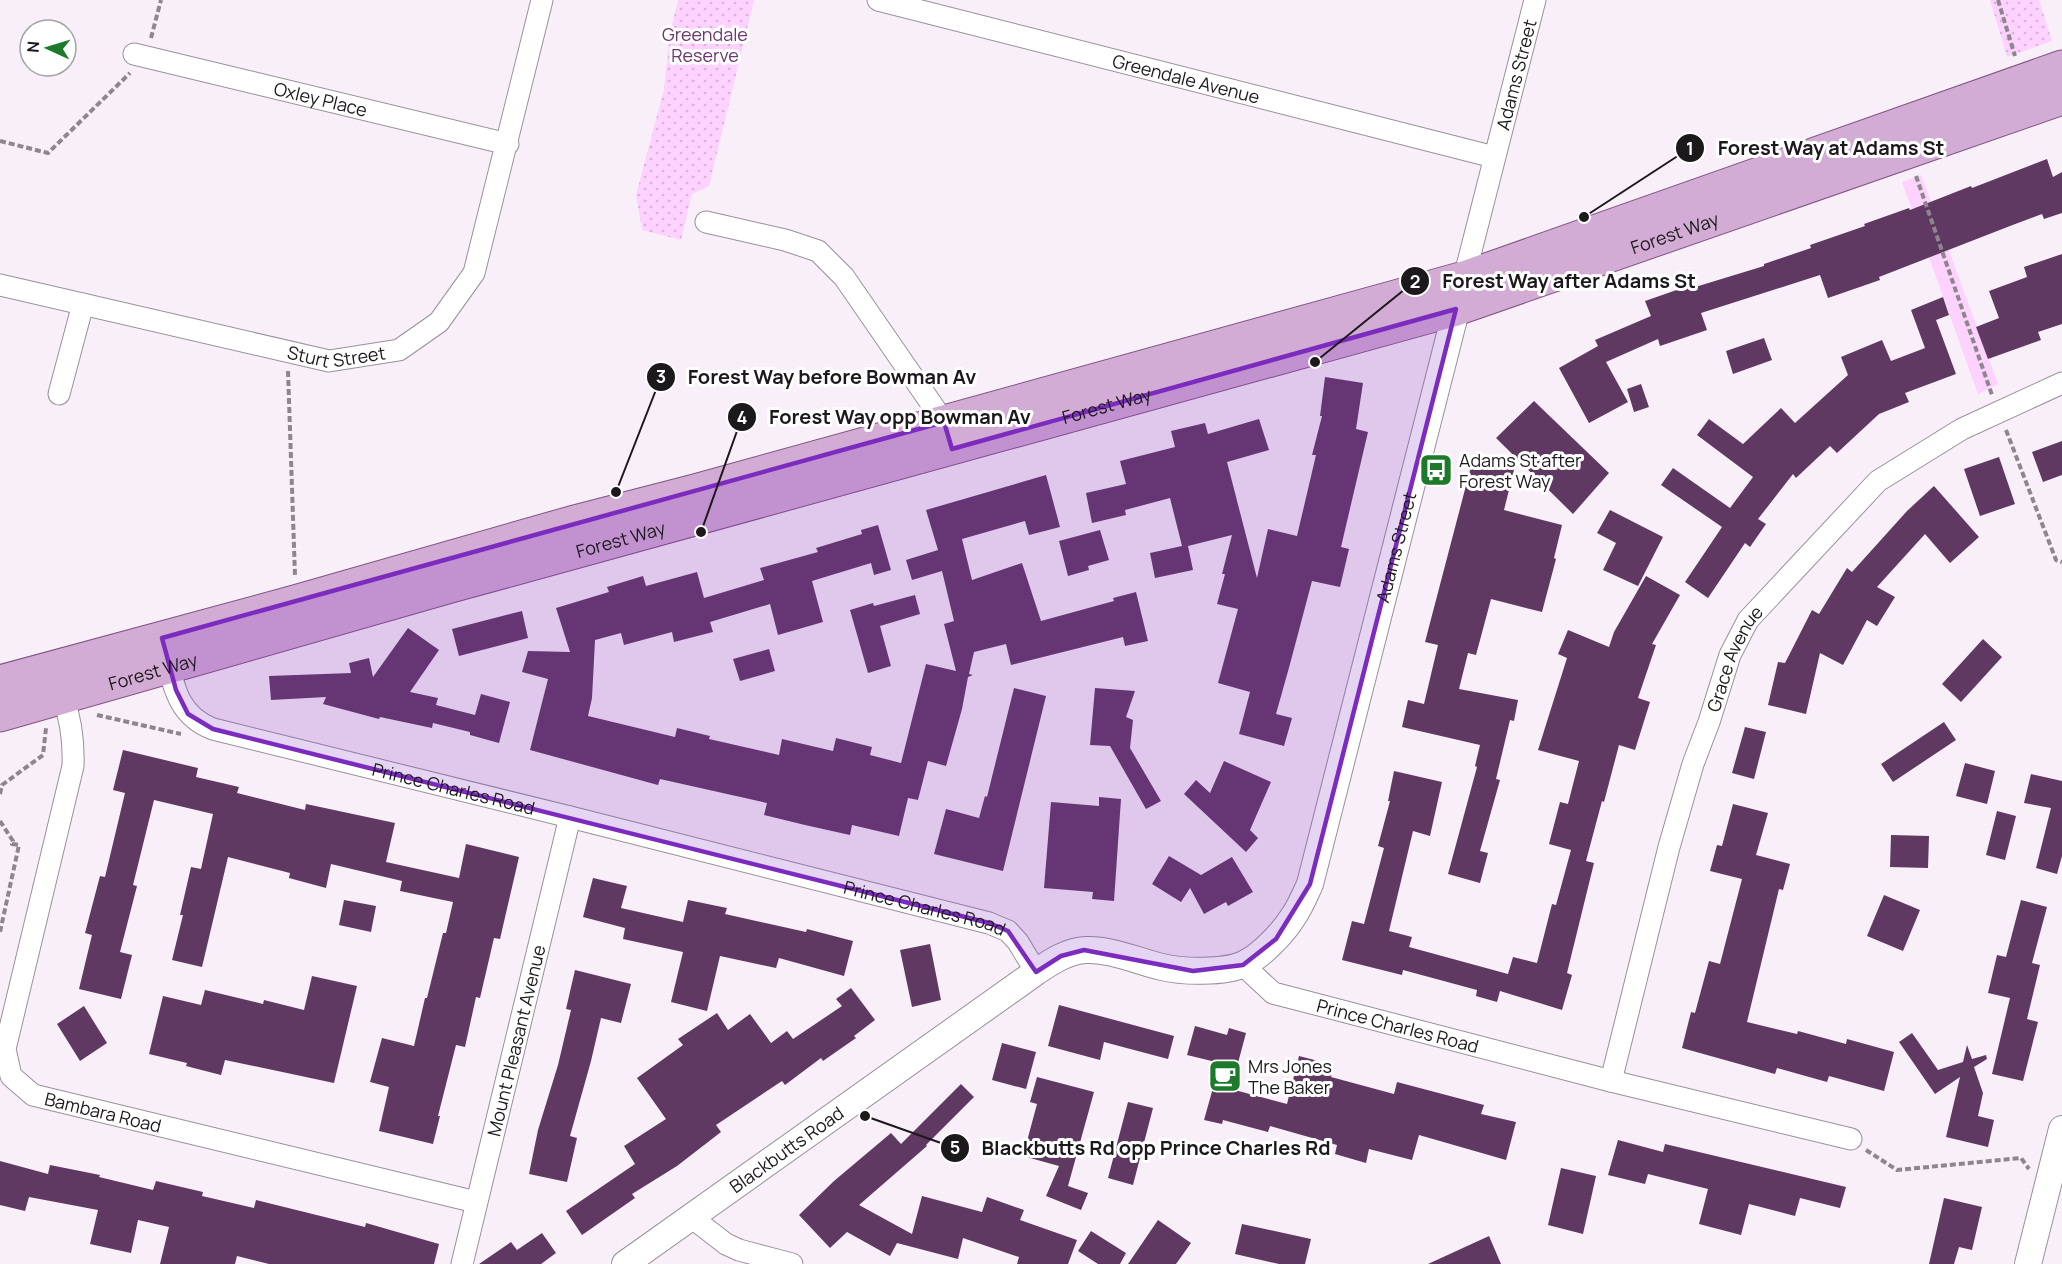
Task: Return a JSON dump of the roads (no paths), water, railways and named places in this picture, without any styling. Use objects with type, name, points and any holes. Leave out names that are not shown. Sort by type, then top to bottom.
[{"type":"main road","name":"Forest Way","points":[[0,682],[165,653],[948,435],[1464,278],[2062,67]]},
{"type":"main road","name":"Forest Way","points":[[948,435],[1456,309],[2062,98]]},
{"type":"main road","name":"Forest Way","points":[[0,715],[65,710],[165,653]]},
{"type":"street","name":"Sturt Street","points":[[0,285],[329,361],[399,350],[439,322],[474,273],[508,144],[542,0]]},
{"type":"street","name":"Greendale Avenue","points":[[878,0],[1494,157]]},
{"type":"street","name":"Adams Street","points":[[1243,965],[1276,939],[1294,916],[1310,884],[1535,0]]},
{"type":"street","name":"Oxley Place","points":[[134,54],[508,144]]},
{"type":"street","points":[[706,222],[785,240],[818,251],[844,276],[948,435]]},
{"type":"street","points":[[59,394],[83,304]]},
{"type":"street","name":"Grace Avenue","points":[[1611,1081],[1669,847],[1690,774],[1730,655],[1748,620],[1878,481],[1962,429],[2062,383]]},
{"type":"street","name":"Prince Charles Road","points":[[165,653],[181,701],[188,714],[199,724],[989,923],[1008,931],[1018,942],[1036,972]]},
{"type":"street","name":"Bambara Road","points":[[65,710],[70,720],[74,746],[73,766],[5,1049],[11,1076],[33,1095],[476,1202]]},
{"type":"street","name":"Mount Pleasant Avenue","points":[[462,1264],[570,817]]},
{"type":"street","points":[[1036,972],[1061,956],[1084,950],[1105,952],[1165,968],[1193,971],[1243,965]]},
{"type":"street","name":"Prince Charles Road","points":[[1243,965],[1273,993],[1611,1081],[1851,1139]]},
{"type":"street","name":"Blackbutts Road","points":[[626,1264],[1036,972]]},
{"type":"street","points":[[2028,1264],[2062,1129]]},
{"type":"street","points":[[692,1216],[726,1244],[739,1250],[792,1264]]},
{"type":"place","name":"Forest Way at Adams St","points":[[1584,217]]},
{"type":"place","name":"Forest Way after Adams St","points":[[1315,362]]},
{"type":"place","name":"Adams St after Forest Way","points":[[1436,470]]},
{"type":"place","name":"Forest Way before Bowman Av","points":[[616,492]]},
{"type":"place","name":"Forest Way opp Bowman Av","points":[[701,532]]},
{"type":"place","name":"Mrs Jones The Baker","points":[[1225,1076]]},
{"type":"place","name":"Blackbutts Rd opp Prince Charles Rd","points":[[865,1116]]},
{"type":"park label","name":"Greendale Reserve","points":[[705,44]]}]
